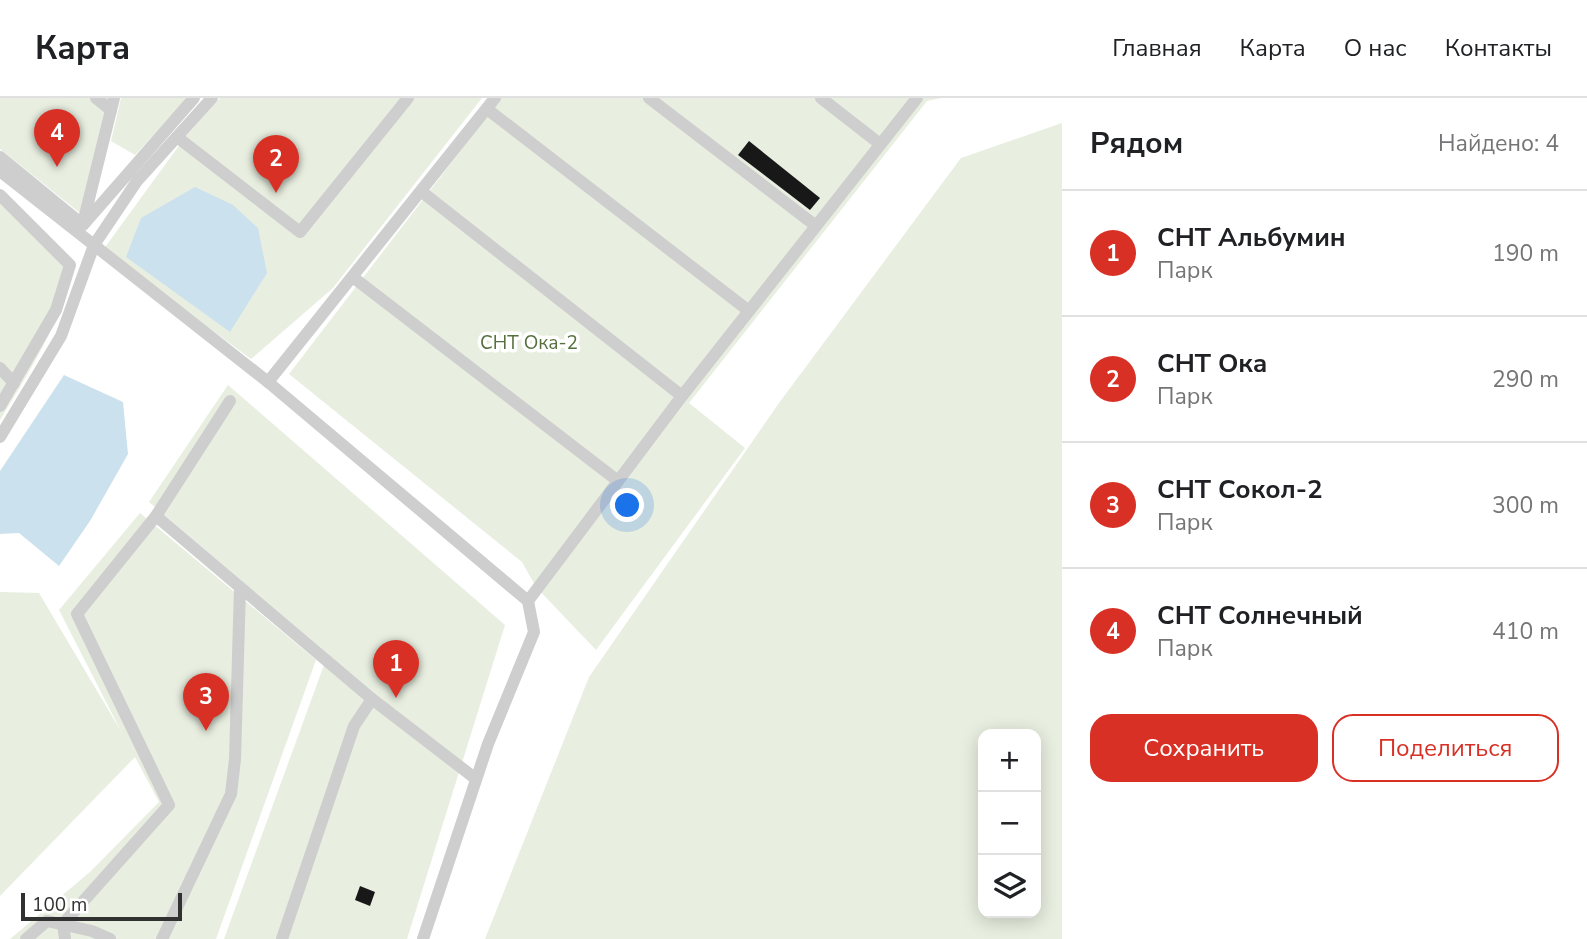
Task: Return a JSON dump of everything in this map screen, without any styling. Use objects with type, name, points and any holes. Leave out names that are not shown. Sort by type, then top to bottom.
[{"type":"street","points":[[0,436],[61,336],[87,235],[112,104],[96,98]]},
{"type":"street","points":[[87,235],[194,98]]},
{"type":"street","points":[[87,235],[212,98]]},
{"type":"street","points":[[177,137],[300,232],[408,98]]},
{"type":"street","points":[[268,382],[354,278],[495,98]]},
{"type":"street","points":[[649,98],[816,226]]},
{"type":"street","points":[[821,98],[880,145]]},
{"type":"street","points":[[528,601],[682,396],[917,98]]},
{"type":"street","points":[[487,109],[749,311]]},
{"type":"street","points":[[0,157],[87,235]]},
{"type":"street","points":[[0,171],[87,235],[268,382],[528,601],[534,632],[477,779],[423,939]]},
{"type":"street","points":[[422,192],[682,396]]},
{"type":"street","points":[[0,195],[70,265],[56,310],[0,405]]},
{"type":"street","points":[[354,278],[618,481]]},
{"type":"street","points":[[0,368],[14,383]]},
{"type":"street","points":[[65,939],[63,924],[169,806],[77,614],[156,516],[230,401]]},
{"type":"street","points":[[156,516],[372,699],[477,779]]},
{"type":"street","points":[[162,939],[231,794],[235,759],[240,588]]},
{"type":"street","points":[[282,939],[354,726],[372,699]]},
{"type":"street","points":[[26,939],[47,921],[110,939]]},
{"type":"green space","points":[[0,98],[108,98],[80,213],[0,149]]},
{"type":"green space","points":[[121,98],[188,98],[135,155],[111,141]]},
{"type":"green space","points":[[220,98],[482,98],[333,288],[251,359],[103,250],[186,136]]},
{"type":"green space","name":"СНТ Ока-2","points":[[501,98],[941,98],[927,101],[689,403],[745,448],[596,650],[536,587],[522,562],[289,374]]},
{"type":"green space","points":[[1062,123],[1062,939],[485,939],[589,677],[779,403],[961,158]]},
{"type":"green space","points":[[0,191],[74,264],[69,285],[53,325],[0,420]]},
{"type":"green space","points":[[228,385],[505,625],[407,939],[224,939],[328,654],[149,502]]},
{"type":"green space","points":[[140,513],[316,660],[216,939],[10,939],[90,872],[159,802],[135,757],[0,896],[0,592],[39,593],[122,733],[59,610]]},
{"type":"water","points":[[195,187],[233,205],[258,228],[267,273],[230,332],[126,257],[141,218]]},
{"type":"water","points":[[64,375],[123,402],[128,454],[90,521],[59,566],[19,533],[0,534],[0,471]]},
{"type":"building","points":[[749,141],[820,198],[810,210],[738,155]]},
{"type":"building","points":[[360,886],[375,892],[370,906],[355,900]]},
{"type":"place","name":"СНТ Солнечный","points":[[57,167]]},
{"type":"place","name":"СНТ Ока","points":[[276,193]]},
{"type":"place","name":"СНТ Альбумин","points":[[396,698]]},
{"type":"place","name":"СНТ Сокол-2","points":[[206,731]]}]
